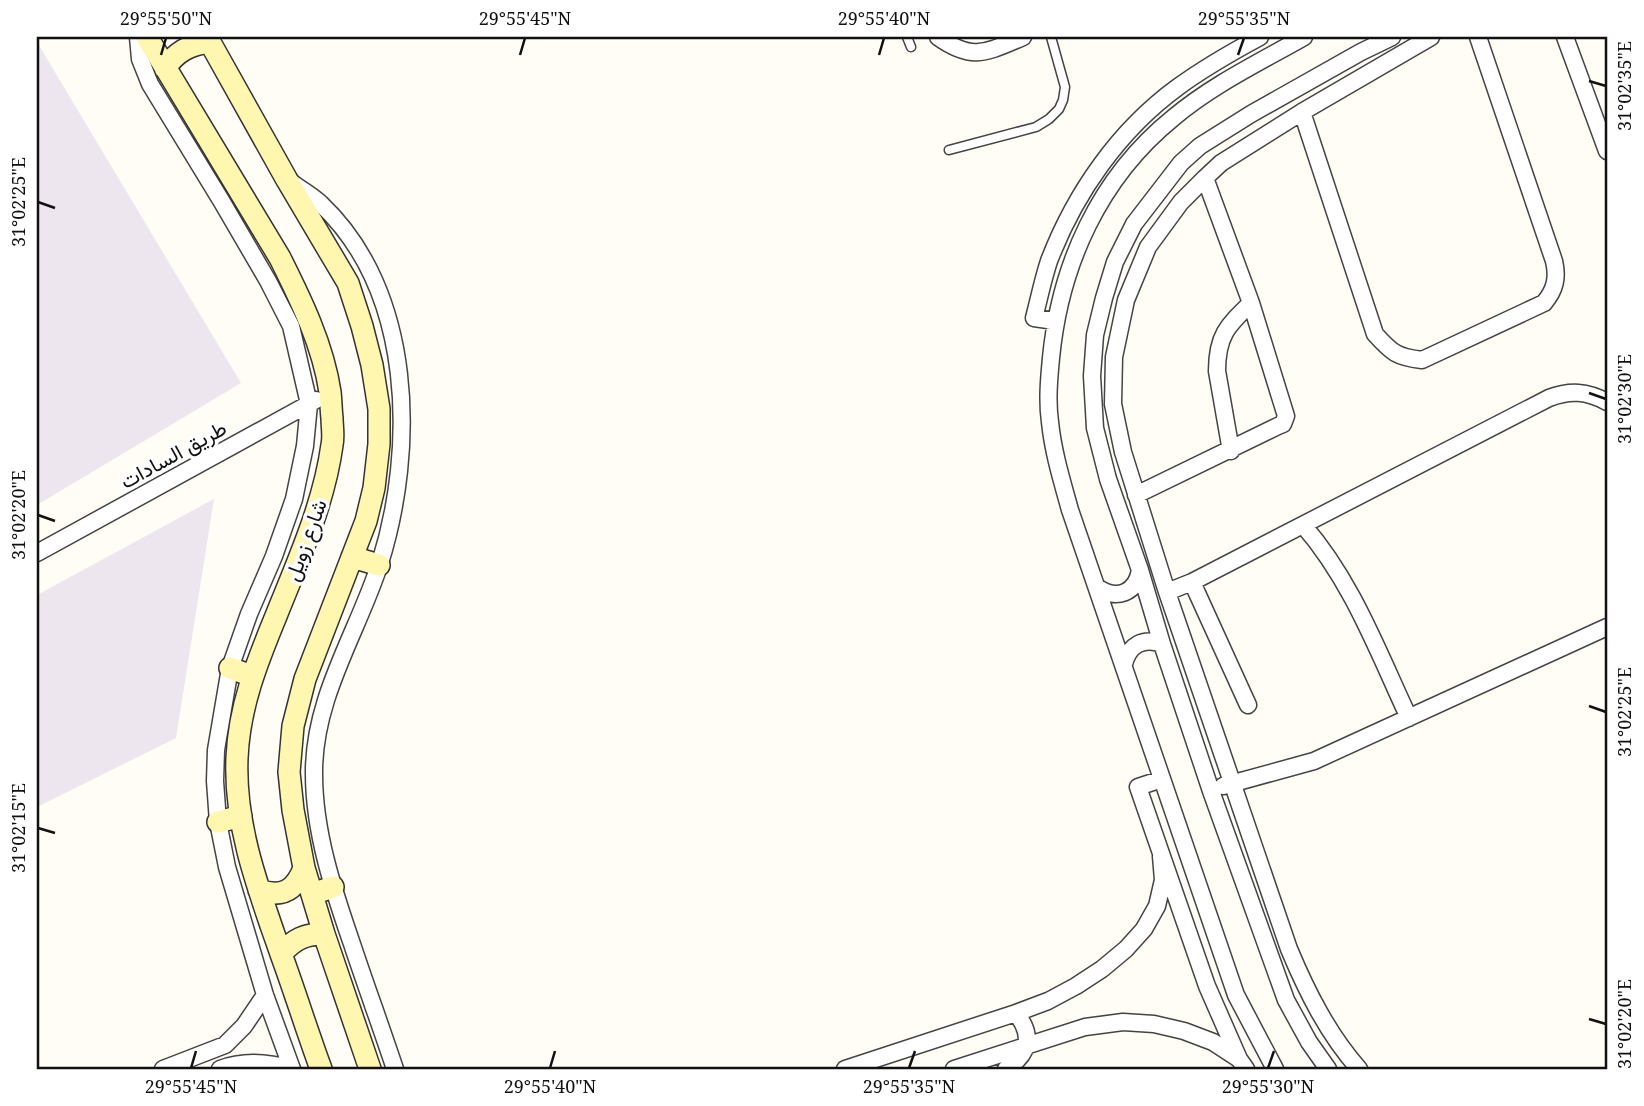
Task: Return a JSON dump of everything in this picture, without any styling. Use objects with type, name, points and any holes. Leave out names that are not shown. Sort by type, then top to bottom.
[{"type":"main road","name":"شارع زويل","points":[[146,37],[280,258],[312,328],[330,392],[333,442],[321,500],[253,676],[244,703],[237,750],[237,788],[241,816],[259,890],[321,1069]]},
{"type":"main road","points":[[165,68],[184,49],[209,39],[348,284],[372,365],[379,409],[374,488],[366,521],[305,679],[293,726],[289,772],[304,868],[370,1069]]},
{"type":"main road","points":[[352,557],[379,565]]},
{"type":"main road","points":[[229,668],[253,676]]},
{"type":"main road","points":[[218,822],[241,816]]},
{"type":"main road","points":[[259,890],[270,894],[292,888],[300,879],[304,868]]},
{"type":"main road","points":[[312,894],[333,887]]},
{"type":"main road","points":[[281,954],[289,944],[300,938],[324,934]]},
{"type":"street","points":[[138,37],[141,58],[150,84],[262,269],[291,326],[309,404],[305,446],[294,499],[229,668],[216,750],[215,781],[218,822],[227,867],[265,995],[292,1069]]},
{"type":"street","points":[[948,38],[959,49],[971,52],[990,44],[1023,37]]},
{"type":"street","points":[[1275,1069],[1236,995],[1070,510],[1055,455],[1049,419],[1048,384],[1055,321],[1064,282],[1078,245],[1117,177],[1143,146],[1171,119],[1202,95],[1304,37]]},
{"type":"street","points":[[1328,1069],[1309,1042],[1286,1000],[1211,791],[1108,479],[1096,428],[1092,376],[1095,335],[1115,262],[1134,224],[1181,163],[1200,146],[1251,114],[1392,37]]},
{"type":"street","points":[[1359,1069],[1329,1029],[1307,990],[1289,949],[1167,592],[1123,452],[1113,404],[1114,357],[1126,300],[1148,247],[1181,202],[1221,163],[1431,37]]},
{"type":"street","points":[[1302,112],[1376,334],[1387,348],[1403,358],[1422,360],[1544,303],[1556,284],[1554,261],[1478,37]]},
{"type":"street","points":[[1565,37],[1607,151]]},
{"type":"street","points":[[1055,321],[1034,318],[1049,262],[1071,212],[1100,165],[1136,123],[1177,87],[1252,39]]},
{"type":"street","points":[[1136,495],[1283,424],[1286,416],[1251,303],[1205,178]]},
{"type":"street","points":[[287,180],[320,203],[346,233],[367,267],[383,303],[401,390],[399,480],[390,526],[379,565],[337,668],[318,728],[313,772],[317,817],[333,887],[395,1069]]},
{"type":"street","points":[[1231,451],[1217,359],[1226,329],[1251,303]]},
{"type":"street","name":"طريق السادات","points":[[37,553],[330,392]]},
{"type":"street","points":[[1167,592],[1303,526],[1549,398],[1580,392],[1595,395],[1607,402]]},
{"type":"street","points":[[1303,526],[1335,565],[1409,718]]},
{"type":"street","points":[[1097,587],[1112,594],[1128,591],[1134,586],[1140,570]]},
{"type":"street","points":[[1192,582],[1248,705]]},
{"type":"street","points":[[1211,791],[1314,761],[1607,626]]},
{"type":"street","points":[[1124,664],[1126,656],[1138,644],[1154,641],[1162,644]]},
{"type":"street","points":[[1162,779],[1138,787],[1207,986],[1242,1064]]},
{"type":"street","points":[[845,1069],[1016,1013],[1048,1001],[1076,986],[1126,949],[1144,929],[1157,906],[1163,880],[1161,856]]},
{"type":"street","points":[[163,1069],[225,1045],[244,1026],[265,995]]},
{"type":"street","points":[[1006,1069],[1019,1059],[1027,1045],[1024,1023],[1016,1013]]},
{"type":"street","points":[[954,1069],[1085,1027],[1123,1022],[1154,1024],[1184,1031],[1213,1042],[1242,1064]]},
{"type":"street","points":[[225,1045],[226,1067],[256,1063],[292,1069]]},
{"type":"lane","points":[[908,37],[911,47]]},
{"type":"lane","points":[[949,150],[1036,127],[1059,109],[1066,87],[1051,37]]},
{"type":"shaded area","points":[[37,42],[241,383],[37,505]]},
{"type":"shaded area","points":[[214,499],[176,738],[37,807],[37,595]]}]
